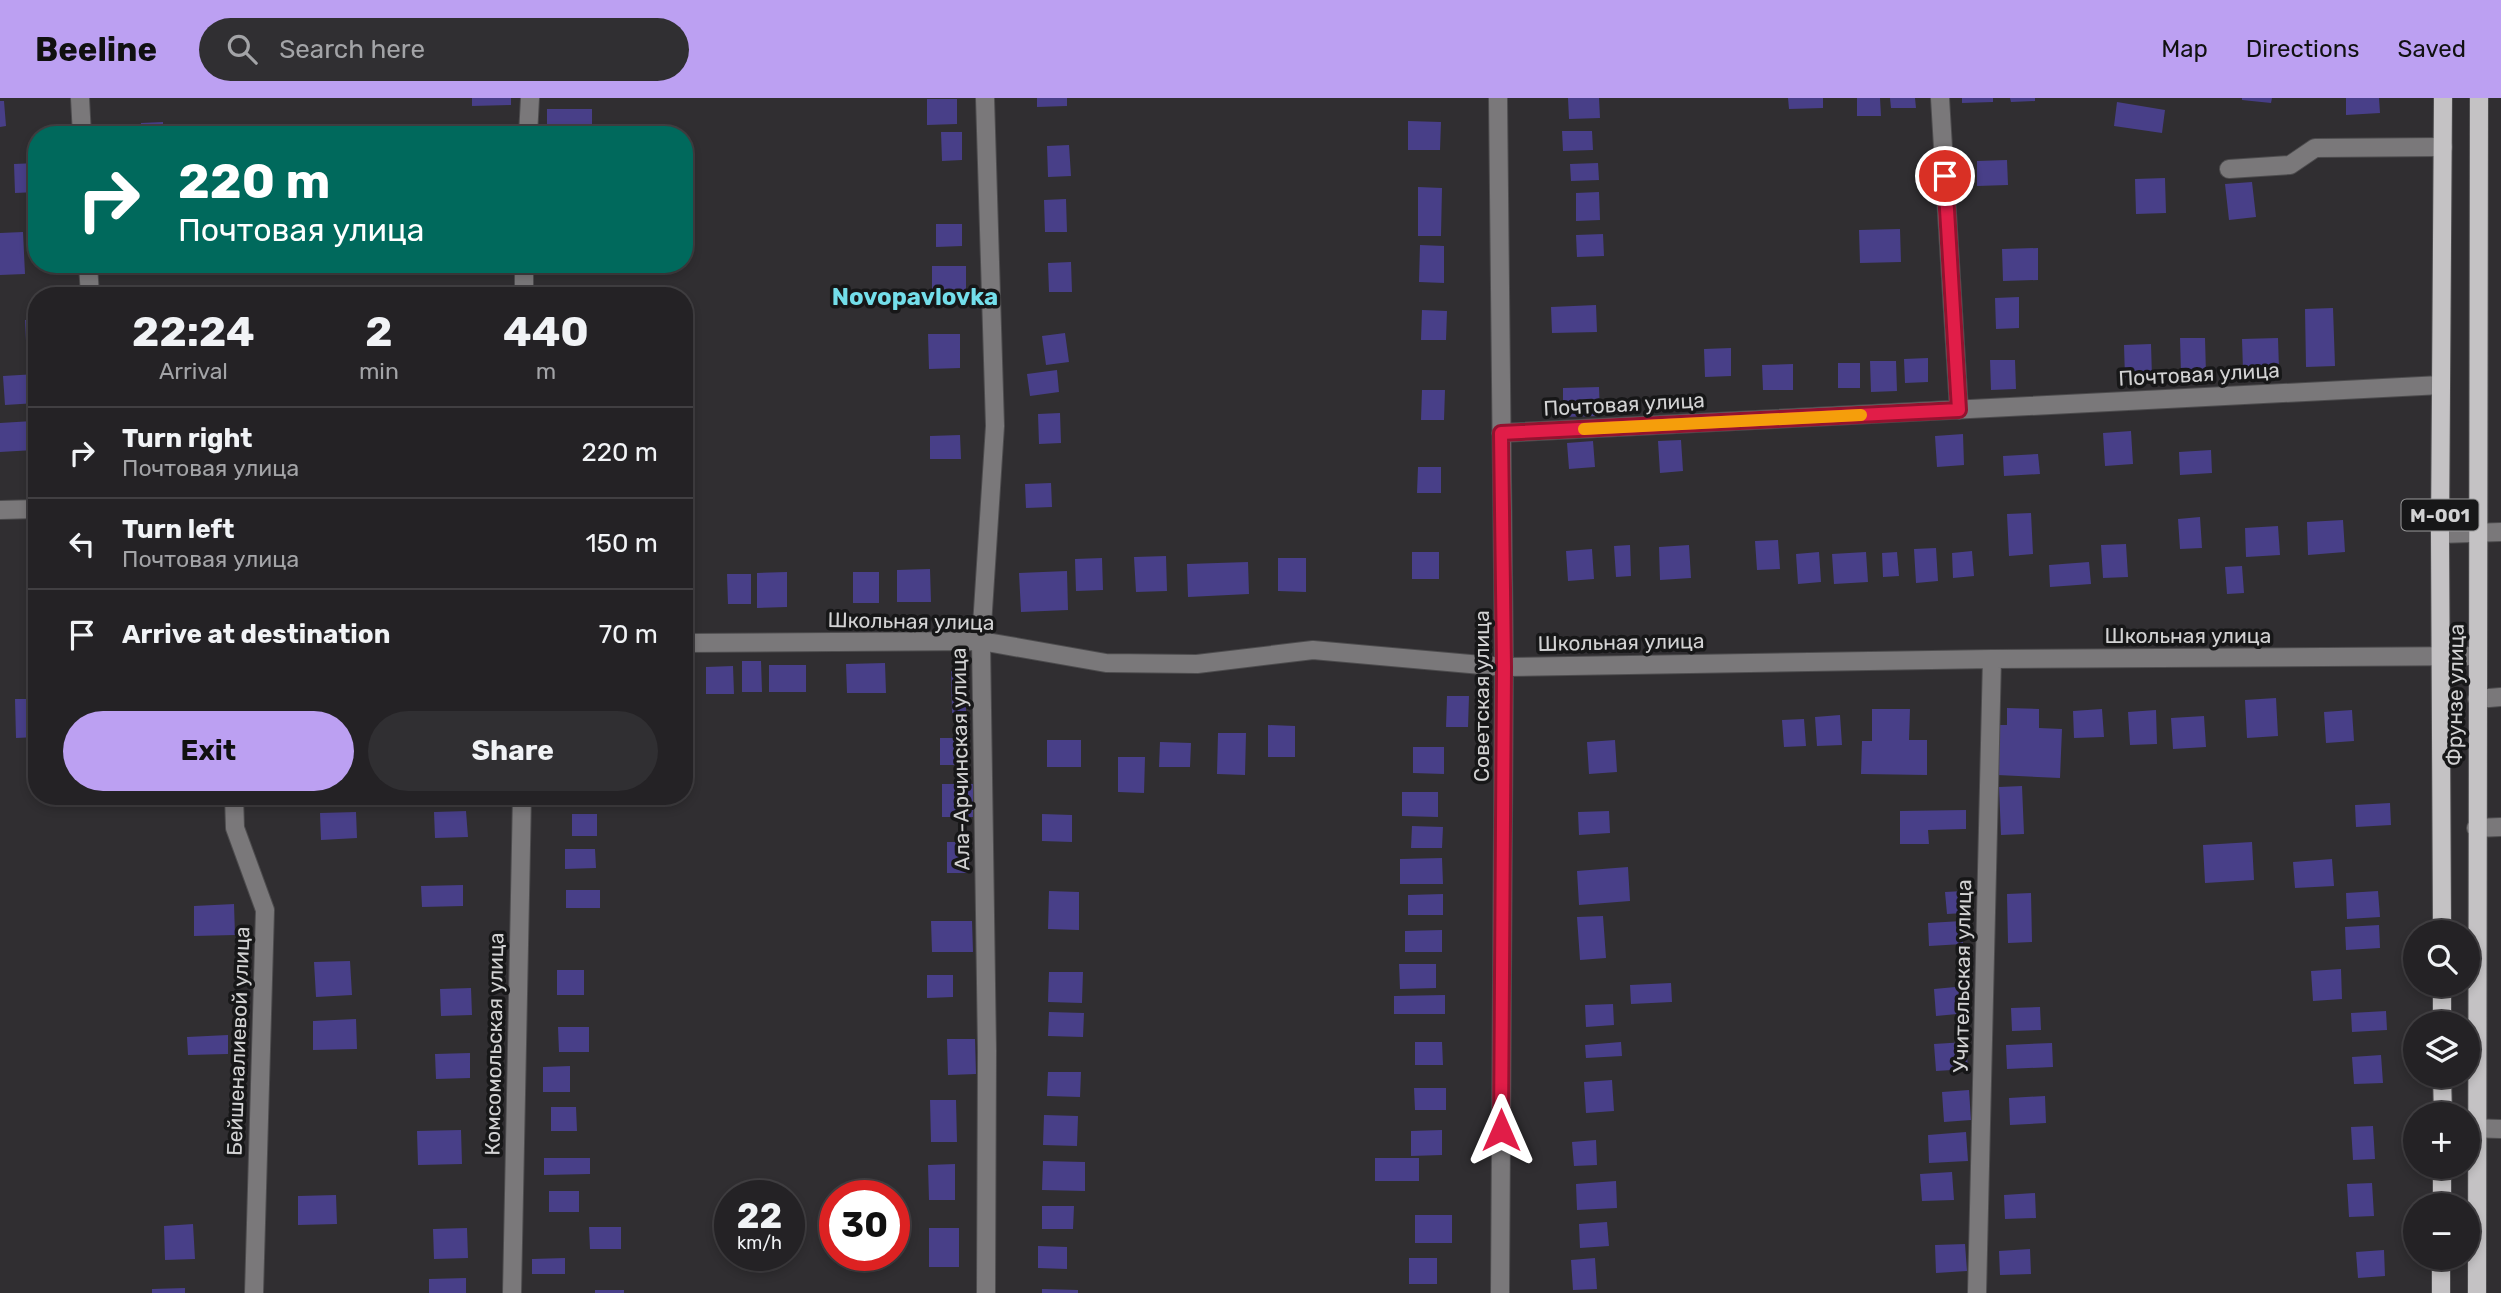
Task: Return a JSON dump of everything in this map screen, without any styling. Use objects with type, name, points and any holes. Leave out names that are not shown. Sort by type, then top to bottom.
[{"type":"main road","name":"Фрунзе улица","points":[[2442,920],[2440,534],[2443,98]]},
{"type":"main road","name":"Фрунзе улица","points":[[2472,1102],[2479,533],[2479,98]]},
{"type":"main road","name":"Фрунзе улица","points":[[2474,1179],[2477,1293]]},
{"type":"main road","points":[[2441,1270],[2441,1293]]},
{"type":"street","points":[[80,98],[82,126]]},
{"type":"street","points":[[528,126],[530,98]]},
{"type":"street","name":"Ала-Арчинская улица","points":[[985,98],[995,426],[981,641],[987,1051],[986,1293]]},
{"type":"street","name":"Советская улица","points":[[1498,98],[1504,667],[1500,1293]]},
{"type":"street","points":[[1940,98],[1959,410]]},
{"type":"street","points":[[2229,169],[2290,165],[2315,148],[2443,147]]},
{"type":"street","name":"Почтовая улица","points":[[1501,433],[2441,385]]},
{"type":"street","points":[[0,510],[28,509]]},
{"type":"street","points":[[2440,534],[2501,532]]},
{"type":"street","name":"Школьная улица","points":[[693,643],[981,641],[1106,663],[1196,664],[1312,650],[1504,667],[1992,659],[2477,656]]},
{"type":"street","name":"Учительская улица","points":[[1977,1293],[1992,659]]},
{"type":"street","points":[[2477,699],[2501,697]]},
{"type":"street","name":"Бейшеналиевой улица","points":[[234,805],[235,828],[265,910],[254,1293]]},
{"type":"street","name":"Комсомольская улица","points":[[512,1293],[522,805]]},
{"type":"street","points":[[2476,828],[2501,827]]},
{"type":"street","points":[[2480,1128],[2501,1129]]},
{"type":"building","points":[[472,98],[511,98],[511,105],[472,106]]},
{"type":"building","points":[[1037,98],[1067,98],[1067,106],[1037,107]]},
{"type":"building","points":[[1568,98],[1599,98],[1600,118],[1569,119]]},
{"type":"building","points":[[1788,98],[1823,98],[1823,108],[1789,109]]},
{"type":"building","points":[[1857,98],[1880,98],[1881,116],[1857,116]]},
{"type":"building","points":[[1890,98],[1915,98],[1916,108],[1891,108]]},
{"type":"building","points":[[1962,98],[1993,98],[1993,102],[1962,103]]},
{"type":"building","points":[[2010,98],[2035,98],[2035,101],[2011,102]]},
{"type":"building","points":[[2242,98],[2272,98],[2271,103]]},
{"type":"building","points":[[2346,98],[2379,98],[2380,113],[2346,115]]},
{"type":"building","points":[[927,99],[957,99],[957,124],[927,125]]},
{"type":"building","points":[[0,101],[4,101],[6,126],[0,127]]},
{"type":"building","points":[[2117,102],[2165,110],[2162,133],[2114,126]]},
{"type":"building","points":[[547,109],[592,109],[592,126],[547,126]]},
{"type":"building","points":[[1408,121],[1441,122],[1440,150],[1408,150]]},
{"type":"building","points":[[163,122],[163,126],[141,126],[141,123]]},
{"type":"building","points":[[1562,131],[1592,131],[1593,150],[1563,151]]},
{"type":"building","points":[[941,132],[962,132],[962,160],[942,161]]},
{"type":"building","points":[[1069,145],[1071,176],[1048,177],[1047,146]]},
{"type":"building","points":[[2007,160],[2008,185],[1977,186],[1977,161]]},
{"type":"building","points":[[28,163],[28,192],[15,193],[14,164]]},
{"type":"building","points":[[1598,163],[1599,180],[1571,181],[1570,164]]},
{"type":"building","points":[[2165,178],[2166,213],[2136,214],[2135,179]]},
{"type":"building","points":[[2252,182],[2256,217],[2229,220],[2225,184]]},
{"type":"building","points":[[1418,187],[1442,188],[1441,236],[1418,236]]},
{"type":"building","points":[[1599,192],[1600,220],[1576,221],[1576,193]]},
{"type":"building","points":[[1066,199],[1067,232],[1045,232],[1044,200]]},
{"type":"building","points":[[936,224],[962,224],[962,246],[936,247]]},
{"type":"building","points":[[1900,229],[1901,262],[1860,263],[1859,230]]},
{"type":"building","points":[[23,232],[25,274],[0,275],[0,233]]},
{"type":"building","points":[[1603,234],[1604,256],[1577,257],[1576,235]]},
{"type":"building","points":[[1420,245],[1444,246],[1444,283],[1419,282]]},
{"type":"building","points":[[2038,248],[2038,280],[2003,281],[2002,249]]},
{"type":"building","points":[[1071,262],[1072,292],[1049,292],[1048,263]]},
{"type":"building","points":[[932,266],[966,266],[966,296],[932,296]]},
{"type":"building","points":[[2019,297],[2019,328],[1996,329],[1995,298]]},
{"type":"building","points":[[1596,305],[1597,332],[1552,333],[1551,307]]},
{"type":"building","points":[[2333,308],[2335,366],[2306,367],[2305,309]]},
{"type":"building","points":[[1422,310],[1447,311],[1446,340],[1421,340]]},
{"type":"building","points":[[25,320],[28,320],[28,341],[26,341]]},
{"type":"building","points":[[1065,333],[1069,362],[1046,365],[1042,336]]},
{"type":"building","points":[[928,334],[960,334],[960,368],[929,369]]},
{"type":"building","points":[[2180,338],[2205,338],[2206,374],[2181,374]]},
{"type":"building","points":[[2278,338],[2279,369],[2243,370],[2242,339]]},
{"type":"building","points":[[2151,344],[2152,377],[2125,378],[2124,345]]},
{"type":"building","points":[[1731,348],[1731,376],[1705,377],[1704,349]]},
{"type":"building","points":[[1928,358],[1928,382],[1905,383],[1904,359]]},
{"type":"building","points":[[1990,360],[2015,360],[2016,389],[1991,390]]},
{"type":"building","points":[[1870,361],[1896,361],[1897,391],[1871,392]]},
{"type":"building","points":[[1838,363],[1860,363],[1860,388],[1838,388]]},
{"type":"building","points":[[1793,364],[1793,390],[1763,390],[1762,365]]},
{"type":"building","points":[[1057,370],[1059,392],[1030,396],[1027,374]]},
{"type":"building","points":[[28,375],[28,404],[5,405],[3,376]]},
{"type":"building","points":[[1599,387],[1600,416],[1563,417],[1563,388]]},
{"type":"building","points":[[1422,390],[1445,390],[1444,420],[1421,420]]},
{"type":"building","points":[[1060,413],[1061,443],[1039,444],[1038,414]]},
{"type":"building","points":[[28,421],[28,450],[0,452],[0,423]]},
{"type":"building","points":[[2131,431],[2133,464],[2105,466],[2103,433]]},
{"type":"building","points":[[1963,434],[1964,465],[1937,467],[1935,436]]},
{"type":"building","points":[[960,435],[961,459],[930,459],[930,436]]},
{"type":"building","points":[[1681,440],[1683,471],[1660,473],[1658,441]]},
{"type":"building","points":[[1593,441],[1595,467],[1569,469],[1567,443]]},
{"type":"building","points":[[2211,450],[2212,473],[2180,475],[2179,452]]},
{"type":"building","points":[[2038,454],[2040,474],[2004,476],[2003,456]]},
{"type":"building","points":[[1418,467],[1441,467],[1441,493],[1417,493]]},
{"type":"building","points":[[1051,483],[1052,507],[1026,508],[1025,484]]},
{"type":"building","points":[[2031,513],[2033,554],[2009,556],[2007,514]]},
{"type":"building","points":[[2200,517],[2202,548],[2180,549],[2178,519]]},
{"type":"building","points":[[2343,520],[2345,552],[2308,555],[2307,522]]},
{"type":"building","points":[[2278,526],[2280,555],[2246,557],[2245,528]]},
{"type":"building","points":[[1778,540],[1780,569],[1757,570],[1755,541]]},
{"type":"building","points":[[2126,544],[2128,577],[2103,578],[2101,545]]},
{"type":"building","points":[[1630,545],[1631,576],[1616,577],[1614,546]]},
{"type":"building","points":[[1689,545],[1691,578],[1660,580],[1659,547]]},
{"type":"building","points":[[1936,548],[1938,581],[1916,583],[1914,549]]},
{"type":"building","points":[[1592,549],[1594,579],[1568,581],[1566,551]]},
{"type":"building","points":[[1972,551],[1974,576],[1953,578],[1952,553]]},
{"type":"building","points":[[1412,552],[1439,552],[1439,579],[1412,579]]},
{"type":"building","points":[[1819,552],[1821,582],[1798,584],[1796,554]]},
{"type":"building","points":[[1866,552],[1868,582],[1834,584],[1832,554]]},
{"type":"building","points":[[1897,552],[1899,576],[1883,577],[1882,553]]},
{"type":"building","points":[[1166,556],[1167,591],[1136,592],[1134,557]]},
{"type":"building","points":[[1102,558],[1103,590],[1076,591],[1075,559]]},
{"type":"building","points":[[1278,558],[1306,558],[1306,592],[1278,591]]},
{"type":"building","points":[[1248,562],[1249,594],[1188,597],[1187,564]]},
{"type":"building","points":[[2089,562],[2091,584],[2050,587],[2049,565]]},
{"type":"building","points":[[2242,566],[2244,593],[2227,594],[2225,567]]},
{"type":"building","points":[[930,569],[931,602],[897,602],[897,570]]},
{"type":"building","points":[[1067,571],[1068,610],[1021,612],[1019,573]]},
{"type":"building","points":[[787,572],[787,607],[757,608],[757,573]]},
{"type":"building","points":[[853,572],[879,572],[879,603],[853,603]]},
{"type":"building","points":[[727,574],[751,574],[751,604],[728,604]]},
{"type":"building","points":[[742,661],[761,661],[762,692],[742,692]]},
{"type":"building","points":[[885,663],[886,693],[847,693],[846,664]]},
{"type":"building","points":[[769,665],[806,665],[806,692],[769,692]]},
{"type":"building","points":[[733,666],[734,694],[706,694],[706,667]]},
{"type":"building","points":[[951,671],[966,671],[966,713],[952,713]]},
{"type":"building","points":[[1447,696],[1469,696],[1468,727],[1446,727]]},
{"type":"building","points":[[2276,698],[2278,736],[2247,738],[2245,700]]},
{"type":"building","points":[[15,699],[28,699],[28,737],[16,738]]},
{"type":"building","points":[[2007,708],[2039,709],[2039,728],[2062,729],[2060,778],[1997,775],[1999,725],[2007,725]]},
{"type":"building","points":[[1872,709],[1910,709],[1909,740],[1927,740],[1927,775],[1861,774],[1862,741],[1872,741]]},
{"type":"building","points":[[2102,709],[2104,737],[2074,738],[2073,711]]},
{"type":"building","points":[[2156,710],[2157,744],[2130,745],[2128,712]]},
{"type":"building","points":[[2352,710],[2354,741],[2326,743],[2324,712]]},
{"type":"building","points":[[1840,715],[1842,745],[1817,746],[1815,717]]},
{"type":"building","points":[[2204,716],[2206,747],[2173,749],[2171,718]]},
{"type":"building","points":[[1804,719],[1806,746],[1784,747],[1782,720]]},
{"type":"building","points":[[1268,725],[1295,726],[1295,757],[1268,757]]},
{"type":"building","points":[[1218,733],[1246,733],[1245,775],[1217,774]]},
{"type":"building","points":[[940,738],[969,738],[970,765],[940,765]]},
{"type":"building","points":[[1047,740],[1081,740],[1081,767],[1047,767]]},
{"type":"building","points":[[1615,740],[1617,772],[1589,774],[1587,742]]},
{"type":"building","points":[[1160,742],[1191,743],[1190,767],[1159,767]]},
{"type":"building","points":[[1413,747],[1444,747],[1444,774],[1413,773]]},
{"type":"building","points":[[1118,757],[1145,757],[1144,793],[1118,792]]},
{"type":"building","points":[[942,784],[973,784],[973,817],[942,817]]},
{"type":"building","points":[[2022,786],[2024,834],[2001,835],[1999,787]]},
{"type":"building","points":[[1402,792],[1438,792],[1438,817],[1402,816]]},
{"type":"building","points":[[2390,803],[2391,825],[2356,827],[2355,805]]},
{"type":"building","points":[[1966,810],[1966,829],[1928,830],[1929,844],[1900,844],[1900,811]]},
{"type":"building","points":[[466,811],[468,837],[435,838],[434,812]]},
{"type":"building","points":[[1609,811],[1610,833],[1579,835],[1578,812]]},
{"type":"building","points":[[356,812],[357,838],[321,840],[320,813]]},
{"type":"building","points":[[572,814],[597,814],[597,836],[572,836]]},
{"type":"building","points":[[1042,814],[1072,815],[1072,842],[1042,841]]},
{"type":"building","points":[[1412,826],[1443,827],[1442,848],[1411,848]]},
{"type":"building","points":[[947,842],[970,842],[970,873],[947,873]]},
{"type":"building","points":[[2252,842],[2254,880],[2205,883],[2203,845]]},
{"type":"building","points":[[565,849],[595,849],[596,868],[565,869]]},
{"type":"building","points":[[1442,858],[1443,884],[1400,884],[1400,859]]},
{"type":"building","points":[[2332,859],[2334,886],[2295,888],[2293,862]]},
{"type":"building","points":[[1628,867],[1630,901],[1579,905],[1577,871]]},
{"type":"building","points":[[463,885],[463,906],[422,907],[421,886]]},
{"type":"building","points":[[566,890],[600,890],[600,908],[566,908]]},
{"type":"building","points":[[1049,891],[1079,892],[1079,930],[1048,929]]},
{"type":"building","points":[[1963,891],[1964,913],[1947,914],[1945,892]]},
{"type":"building","points":[[2378,891],[2380,917],[2347,919],[2346,893]]},
{"type":"building","points":[[2031,893],[2032,942],[2008,943],[2007,894]]},
{"type":"building","points":[[1443,894],[1443,915],[1408,915],[1408,895]]},
{"type":"building","points":[[234,904],[235,935],[194,936],[194,906]]},
{"type":"building","points":[[1603,916],[1606,958],[1580,960],[1577,917]]},
{"type":"building","points":[[931,921],[972,921],[973,952],[932,952]]},
{"type":"building","points":[[1962,921],[1963,944],[1929,946],[1928,923]]},
{"type":"building","points":[[2379,925],[2380,948],[2346,950],[2345,927]]},
{"type":"building","points":[[1442,930],[1442,952],[1405,952],[1405,931]]},
{"type":"building","points":[[350,961],[352,995],[316,997],[314,962]]},
{"type":"building","points":[[1399,964],[1436,964],[1436,988],[1400,989]]},
{"type":"building","points":[[2341,969],[2342,999],[2313,1001],[2311,971]]},
{"type":"building","points":[[557,970],[584,970],[584,995],[557,995]]},
{"type":"building","points":[[1049,972],[1083,972],[1082,1003],[1048,1002]]},
{"type":"building","points":[[927,975],[953,975],[953,997],[927,998]]},
{"type":"building","points":[[1671,983],[1672,1002],[1631,1004],[1630,985]]},
{"type":"building","points":[[1966,986],[1968,1013],[1936,1016],[1934,989]]},
{"type":"building","points":[[471,988],[472,1015],[441,1016],[440,989]]},
{"type":"building","points":[[1445,995],[1445,1014],[1394,1014],[1394,996]]},
{"type":"building","points":[[1613,1004],[1614,1025],[1586,1027],[1585,1005]]},
{"type":"building","points":[[2040,1007],[2041,1030],[2012,1031],[2011,1008]]},
{"type":"building","points":[[2386,1011],[2387,1030],[2352,1032],[2351,1013]]},
{"type":"building","points":[[1049,1012],[1084,1013],[1083,1037],[1048,1036]]},
{"type":"building","points":[[356,1019],[357,1049],[313,1050],[313,1021]]},
{"type":"building","points":[[558,1027],[589,1027],[589,1052],[559,1052]]},
{"type":"building","points":[[228,1035],[228,1054],[188,1055],[187,1037]]},
{"type":"building","points":[[947,1039],[975,1039],[976,1074],[948,1075]]},
{"type":"building","points":[[1415,1042],[1442,1042],[1443,1065],[1415,1065]]},
{"type":"building","points":[[1621,1042],[1622,1056],[1586,1058],[1585,1045]]},
{"type":"building","points":[[1966,1042],[1968,1069],[1936,1071],[1934,1044]]},
{"type":"building","points":[[2052,1043],[2053,1067],[2007,1069],[2006,1045]]},
{"type":"building","points":[[470,1053],[470,1078],[436,1079],[435,1054]]},
{"type":"building","points":[[2381,1055],[2383,1083],[2354,1084],[2352,1057]]},
{"type":"building","points":[[570,1066],[570,1092],[543,1092],[543,1067]]},
{"type":"building","points":[[1048,1072],[1081,1072],[1080,1097],[1047,1096]]},
{"type":"building","points":[[1612,1080],[1614,1111],[1586,1113],[1584,1082]]},
{"type":"building","points":[[1414,1088],[1446,1088],[1446,1110],[1415,1110]]},
{"type":"building","points":[[1969,1090],[1971,1120],[1944,1122],[1942,1092]]},
{"type":"building","points":[[2045,1096],[2046,1123],[2010,1125],[2009,1098]]},
{"type":"building","points":[[930,1100],[956,1100],[957,1142],[931,1142]]},
{"type":"building","points":[[551,1107],[576,1107],[577,1131],[551,1131]]},
{"type":"building","points":[[1044,1115],[1078,1116],[1077,1146],[1043,1145]]},
{"type":"building","points":[[2373,1126],[2375,1159],[2353,1160],[2351,1127]]},
{"type":"building","points":[[461,1130],[462,1164],[418,1165],[417,1131]]},
{"type":"building","points":[[1442,1130],[1442,1155],[1411,1156],[1411,1131]]},
{"type":"building","points":[[1966,1132],[1968,1161],[1929,1163],[1928,1135]]},
{"type":"building","points":[[1596,1140],[1597,1165],[1574,1166],[1572,1142]]},
{"type":"building","points":[[544,1158],[590,1158],[590,1174],[544,1175]]},
{"type":"building","points":[[1375,1158],[1419,1158],[1419,1181],[1375,1181]]},
{"type":"building","points":[[1043,1161],[1085,1162],[1085,1191],[1042,1190]]},
{"type":"building","points":[[955,1164],[955,1200],[929,1200],[928,1165]]},
{"type":"building","points":[[1952,1172],[1954,1200],[1922,1201],[1920,1174]]},
{"type":"building","points":[[1616,1181],[1617,1208],[1577,1210],[1576,1184]]},
{"type":"building","points":[[2372,1183],[2374,1216],[2349,1217],[2347,1184]]},
{"type":"building","points":[[549,1191],[579,1191],[579,1212],[549,1212]]},
{"type":"building","points":[[2035,1193],[2036,1218],[2005,1219],[2004,1195]]},
{"type":"building","points":[[336,1195],[337,1224],[298,1225],[298,1196]]},
{"type":"building","points":[[1042,1206],[1074,1206],[1073,1229],[1042,1229]]},
{"type":"building","points":[[1415,1215],[1452,1215],[1452,1243],[1415,1243]]},
{"type":"building","points":[[1607,1222],[1609,1246],[1580,1248],[1579,1224]]},
{"type":"building","points":[[193,1224],[195,1259],[165,1260],[164,1226]]},
{"type":"building","points":[[589,1227],[621,1227],[621,1249],[590,1249]]},
{"type":"building","points":[[467,1228],[468,1258],[434,1259],[433,1229]]},
{"type":"building","points":[[929,1228],[959,1228],[959,1267],[929,1267]]},
{"type":"building","points":[[1965,1244],[1967,1271],[1936,1273],[1935,1245]]},
{"type":"building","points":[[1038,1246],[1067,1247],[1067,1269],[1038,1268]]},
{"type":"building","points":[[2030,1249],[2031,1274],[2000,1275],[1999,1251]]},
{"type":"building","points":[[2384,1250],[2385,1276],[2358,1278],[2356,1252]]},
{"type":"building","points":[[565,1258],[565,1274],[532,1274],[532,1259]]},
{"type":"building","points":[[1409,1258],[1437,1258],[1437,1284],[1409,1284]]},
{"type":"building","points":[[1595,1258],[1597,1289],[1573,1290],[1571,1260]]},
{"type":"building","points":[[466,1278],[466,1293],[429,1293],[429,1279]]},
{"type":"building","points":[[185,1288],[185,1293],[152,1293],[152,1289]]},
{"type":"building","points":[[1042,1289],[1078,1290],[1078,1293],[1042,1293]]},
{"type":"building","points":[[595,1290],[624,1290],[624,1293],[595,1293]]},
{"type":"slow traffic","points":[[1584,429],[1861,415]]},
{"type":"district","name":"Novopavlovka","points":[[915,297]]},
{"type":"route","points":[[1501,1130],[1504,667],[1501,433],[1959,410],[1945,176]]}]
